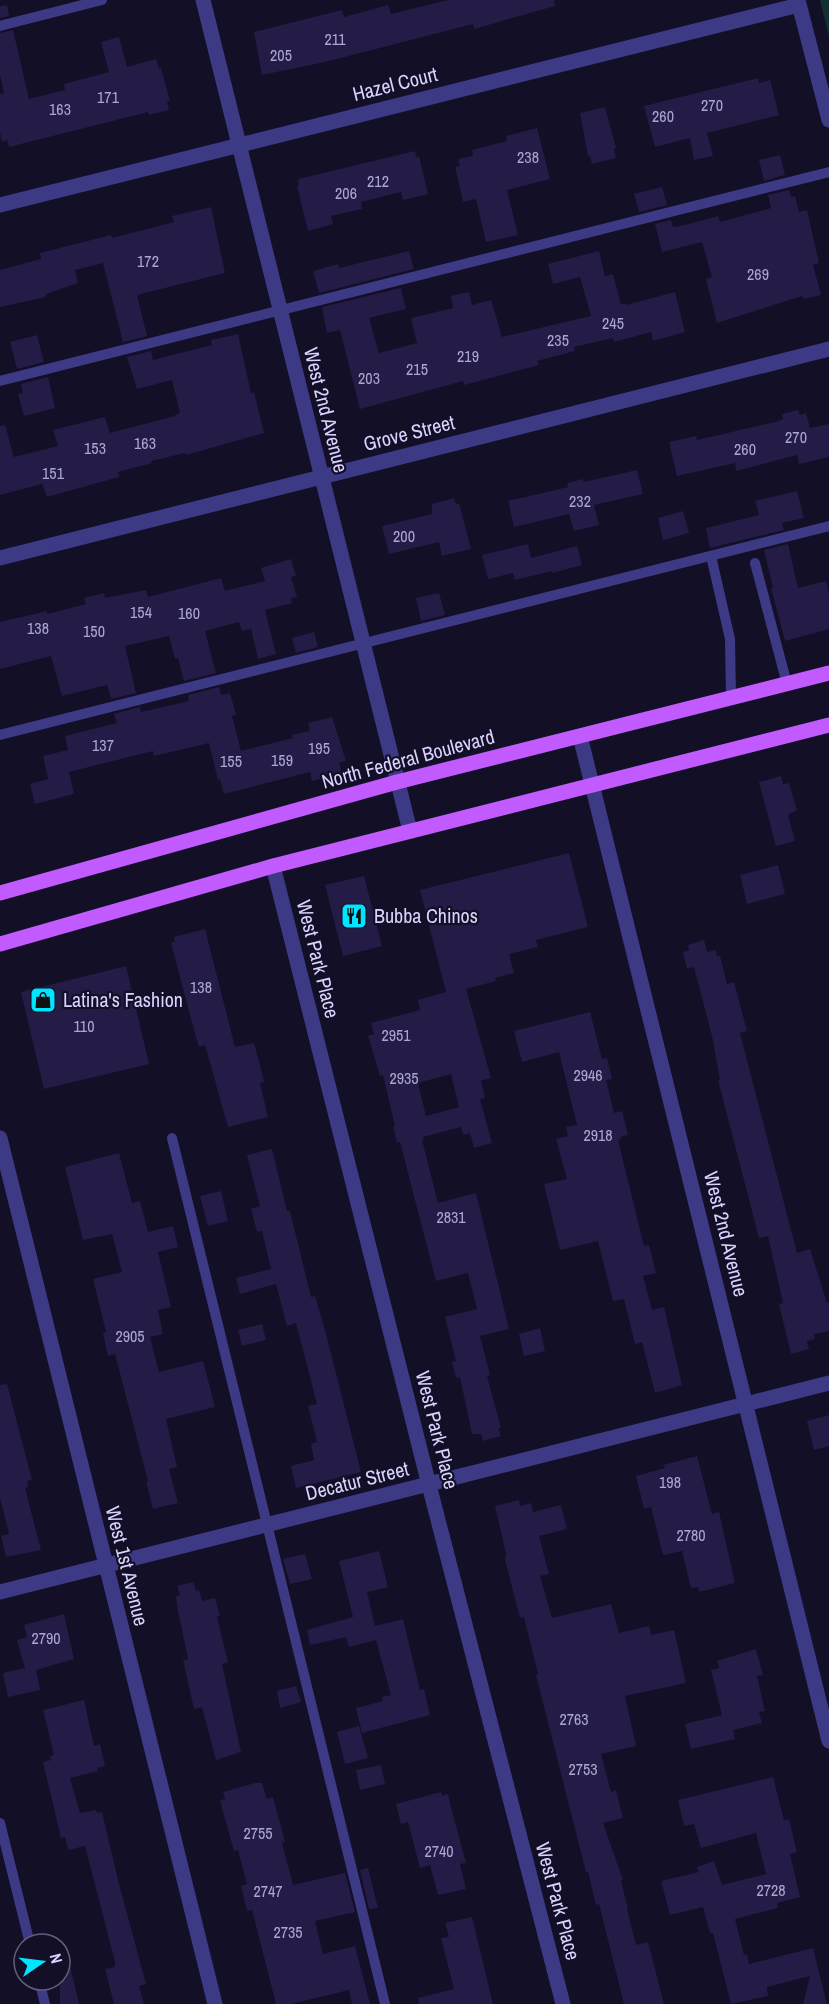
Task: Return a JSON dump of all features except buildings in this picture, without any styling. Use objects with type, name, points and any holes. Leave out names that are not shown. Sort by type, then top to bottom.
[{"type":"main road","name":"North Federal Boulevard","points":[[0,893],[398,782],[829,674]]},
{"type":"main road","points":[[0,944],[273,866],[829,725]]},
{"type":"street","name":"West 2nd Avenue","points":[[203,0],[410,831]]},
{"type":"street","name":"Hazel Court","points":[[0,205],[799,3]]},
{"type":"street","points":[[799,3],[829,120]]},
{"type":"street","name":"Grove Street","points":[[0,558],[829,349]]},
{"type":"street","name":"West 2nd Avenue","points":[[580,736],[829,1741]]},
{"type":"street","name":"West Park Place","points":[[273,866],[563,2004]]},
{"type":"street","name":"West 1st Avenue","points":[[0,1138],[214,2004]]},
{"type":"street","name":"Decatur Street","points":[[0,1592],[829,1383]]},
{"type":"lane","points":[[0,26],[102,0]]},
{"type":"lane","points":[[0,381],[829,172]]},
{"type":"lane","points":[[0,735],[829,526]]},
{"type":"lane","points":[[711,556],[730,639],[731,698]]},
{"type":"lane","points":[[755,563],[787,684]]},
{"type":"lane","points":[[172,1138],[385,2004]]},
{"type":"lane","points":[[0,1823],[27,1932]]},
{"type":"green space","points":[[820,0],[829,0],[829,37]]},
{"type":"place","name":"Bubba Chinos","points":[[354,916]]},
{"type":"place","name":"Latina's Fashion","points":[[43,1000]]}]
